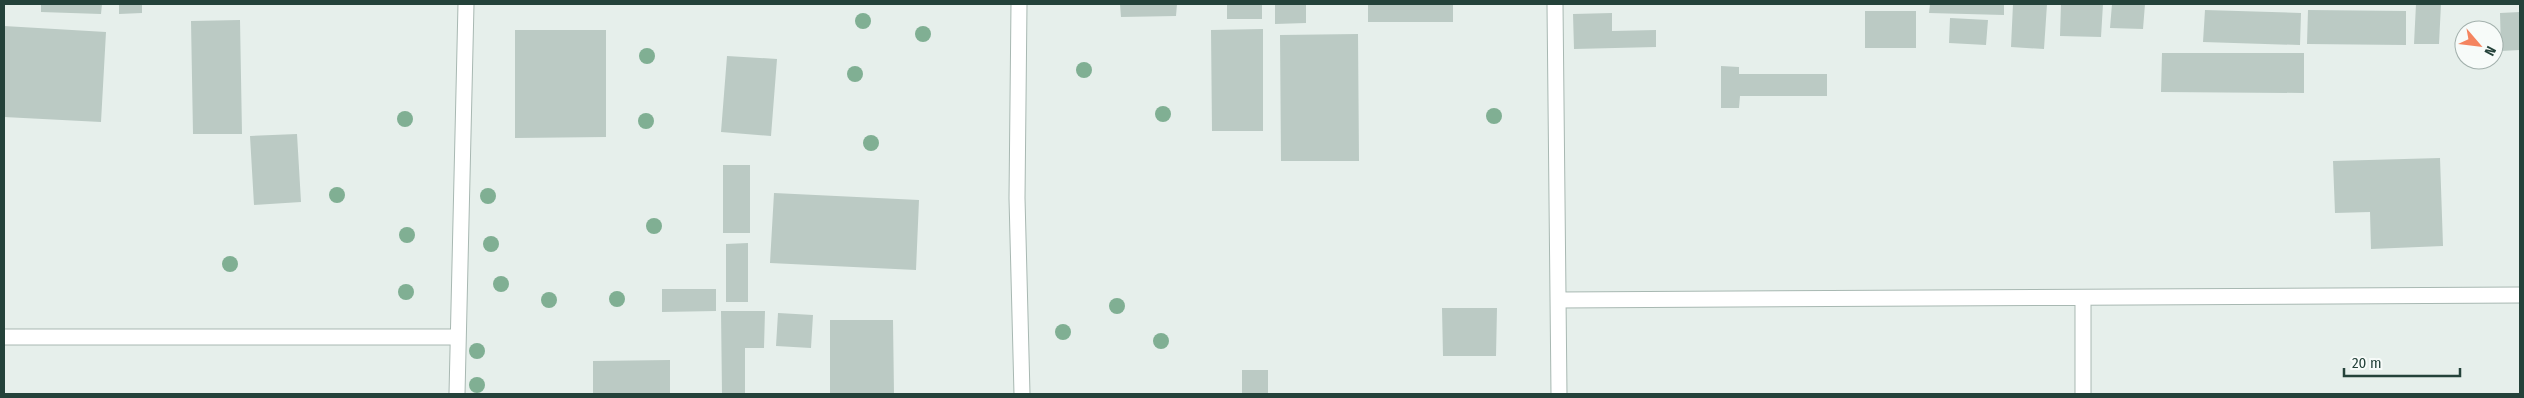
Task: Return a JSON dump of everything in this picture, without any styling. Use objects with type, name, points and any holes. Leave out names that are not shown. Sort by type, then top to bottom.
[{"type":"street","points":[[457,394],[466,4]]},
{"type":"street","points":[[1019,4],[1018,198],[1022,394]]},
{"type":"street","points":[[1555,4],[1559,394]]},
{"type":"street","points":[[1559,300],[2520,295]]},
{"type":"street","points":[[2083,298],[2083,394]]},
{"type":"street","points":[[4,337],[457,337]]},
{"type":"building","points":[[41,4],[102,4],[101,14],[41,12]]},
{"type":"building","points":[[119,4],[142,4],[142,13],[119,14]]},
{"type":"building","points":[[1120,4],[1177,4],[1176,16],[1121,17]]},
{"type":"building","points":[[1227,4],[1262,4],[1262,19],[1227,19]]},
{"type":"building","points":[[1275,4],[1306,4],[1306,23],[1275,24]]},
{"type":"building","points":[[1368,4],[1453,4],[1453,22],[1368,22]]},
{"type":"building","points":[[1930,4],[2004,4],[2004,15],[1929,13]]},
{"type":"building","points":[[2013,4],[2047,4],[2044,49],[2011,47]]},
{"type":"building","points":[[2061,4],[2103,4],[2101,37],[2060,36]]},
{"type":"building","points":[[2112,4],[2145,4],[2143,29],[2110,28]]},
{"type":"building","points":[[2416,4],[2441,4],[2439,44],[2414,44]]},
{"type":"building","points":[[2205,10],[2301,13],[2300,45],[2203,42]]},
{"type":"building","points":[[2308,10],[2406,11],[2406,45],[2307,44]]},
{"type":"building","points":[[1865,11],[1916,11],[1916,48],[1865,48]]},
{"type":"building","points":[[2520,12],[2520,50],[2504,51],[2504,20],[2500,20],[2500,13]]},
{"type":"building","points":[[1612,13],[1612,31],[1656,30],[1656,47],[1574,49],[1573,14]]},
{"type":"building","points":[[1950,18],[1988,20],[1986,45],[1949,43]]},
{"type":"building","points":[[240,20],[242,134],[193,134],[191,21]]},
{"type":"building","points":[[4,26],[106,32],[101,122],[4,117]]},
{"type":"building","points":[[1263,29],[1263,131],[1212,131],[1211,30]]},
{"type":"building","points":[[515,30],[606,30],[606,137],[515,138]]},
{"type":"building","points":[[1358,34],[1359,161],[1281,161],[1280,35]]},
{"type":"building","points":[[2162,53],[2304,53],[2304,93],[2161,92]]},
{"type":"building","points":[[727,56],[777,59],[771,136],[721,132]]},
{"type":"building","points":[[1721,66],[1739,67],[1739,74],[1827,74],[1827,96],[1740,96],[1739,108],[1721,108]]},
{"type":"building","points":[[297,134],[301,202],[254,205],[250,136]]},
{"type":"building","points":[[2440,158],[2443,246],[2371,249],[2370,212],[2335,213],[2333,161]]},
{"type":"building","points":[[723,165],[750,165],[750,233],[723,233]]},
{"type":"building","points":[[774,193],[919,200],[916,270],[770,263]]},
{"type":"building","points":[[748,243],[748,302],[726,302],[726,244]]},
{"type":"building","points":[[662,289],[716,289],[716,311],[662,312]]},
{"type":"building","points":[[1442,308],[1497,308],[1496,356],[1443,356]]},
{"type":"building","points":[[721,311],[765,311],[764,348],[745,348],[745,394],[722,394]]},
{"type":"building","points":[[778,313],[813,315],[811,348],[776,346]]},
{"type":"building","points":[[830,320],[893,320],[894,394],[830,394]]},
{"type":"building","points":[[670,360],[670,394],[593,394],[593,361]]},
{"type":"building","points":[[1242,370],[1268,370],[1268,394],[1242,394]]}]
